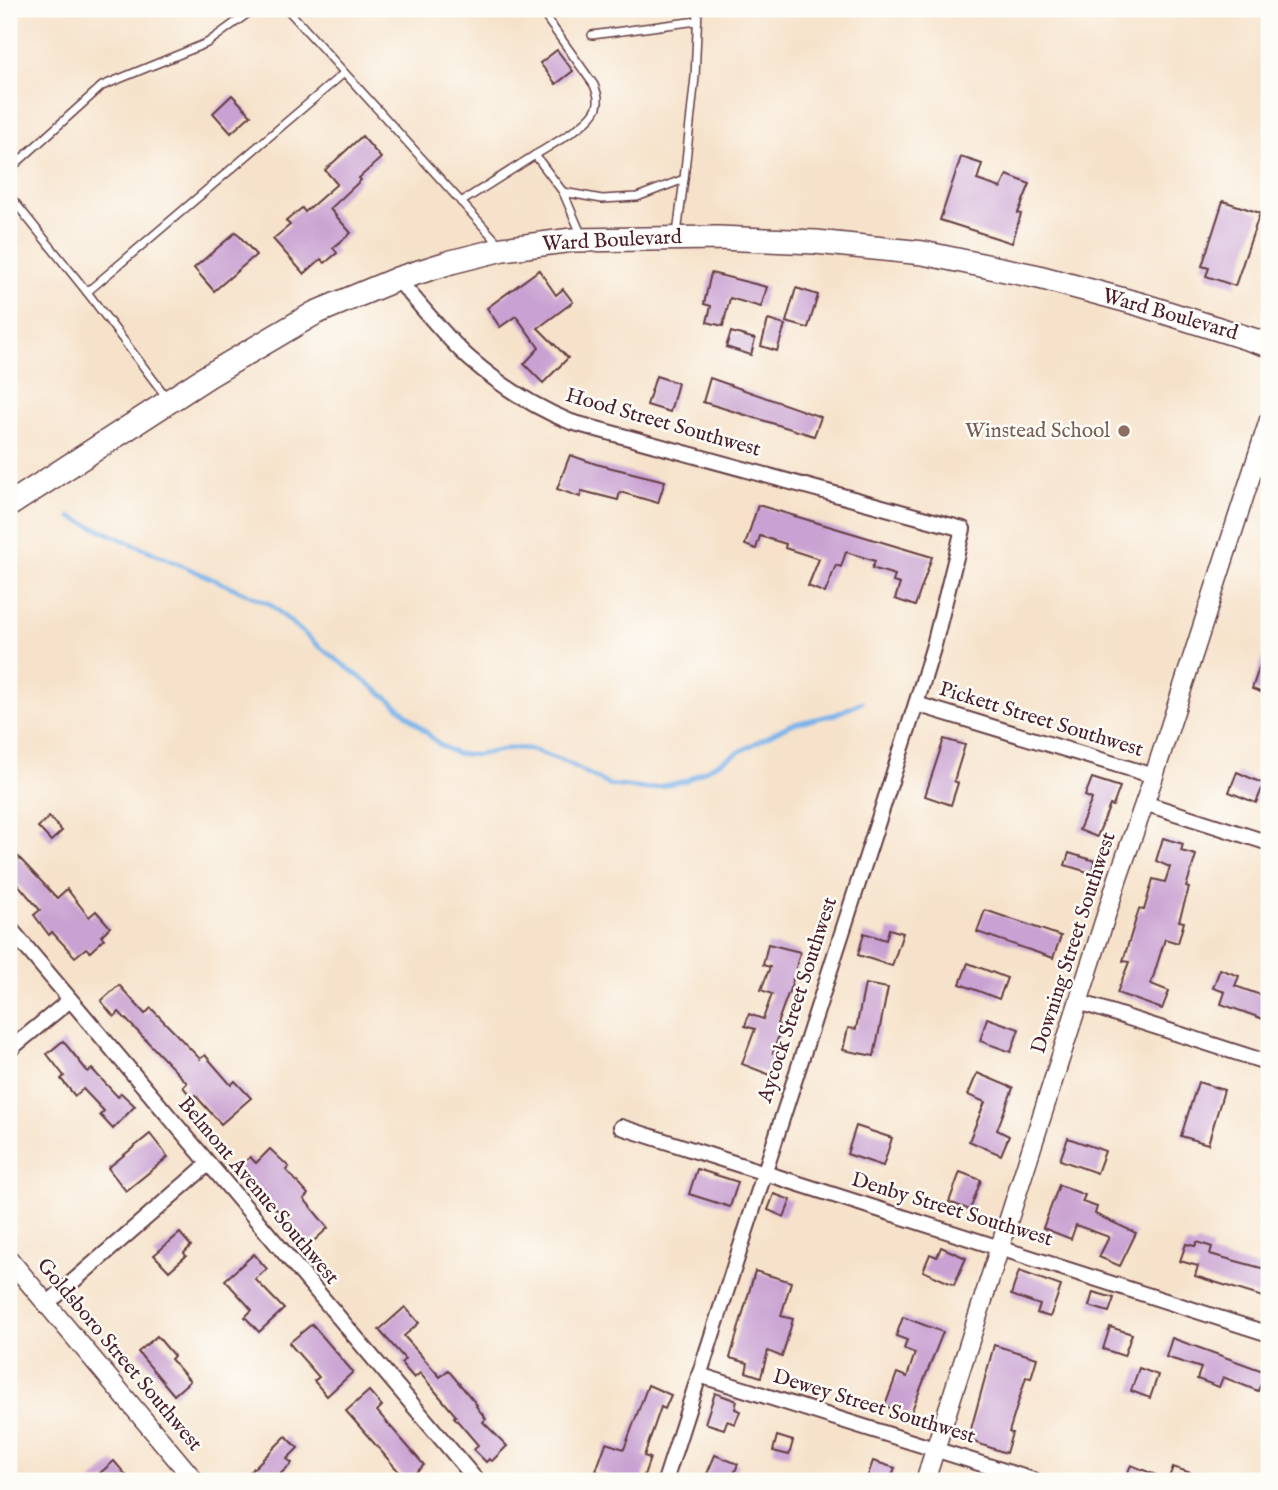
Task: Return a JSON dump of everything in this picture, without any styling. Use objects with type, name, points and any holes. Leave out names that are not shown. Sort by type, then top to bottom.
[{"type":"main road","name":"Ward Boulevard","points":[[9,505],[257,345],[315,313],[397,279],[503,248],[583,239],[677,238],[816,242],[951,257],[1139,304],[1269,345]]},
{"type":"street","name":"Hood Street Southwest","points":[[397,279],[468,357],[500,383],[546,412],[570,422],[963,529]]},
{"type":"street","name":"Downing Street Southwest","points":[[925,1481],[1144,803],[1266,441],[1269,420]]},
{"type":"street","name":"Aycock Street Southwest","points":[[665,1481],[916,704],[963,529]]},
{"type":"street","name":"Pickett Street Southwest","points":[[916,704],[1154,776]]},
{"type":"street","points":[[1144,803],[1269,843]]},
{"type":"street","name":"Belmont Avenue Southwest","points":[[9,926],[477,1481]]},
{"type":"street","points":[[9,1050],[70,1000]]},
{"type":"street","points":[[1079,1002],[1269,1063]]},
{"type":"street","name":"Denby Street Southwest","points":[[621,1127],[1269,1334]]},
{"type":"street","points":[[47,1304],[208,1164]]},
{"type":"street","name":"Goldsboro Street Southwest","points":[[9,1259],[195,1481]]},
{"type":"street","name":"Dewey Street Southwest","points":[[699,1375],[1036,1481]]},
{"type":"lane","points":[[9,170],[102,86],[207,43],[254,9]]},
{"type":"lane","points":[[287,9],[503,248]]},
{"type":"lane","points":[[677,238],[695,77],[698,9]]},
{"type":"lane","points":[[461,202],[590,118],[597,108],[599,97],[594,85],[547,19]]},
{"type":"lane","points":[[592,35],[697,21]]},
{"type":"lane","points":[[88,292],[344,73]]},
{"type":"lane","points":[[535,155],[563,192],[583,239]]},
{"type":"lane","points":[[563,192],[602,199],[637,197],[684,179]]},
{"type":"lane","points":[[9,195],[88,292],[169,401]]},
{"type":"building","points":[[557,50],[573,71],[556,84],[540,63]]},
{"type":"building","points":[[232,95],[251,115],[231,133],[213,113]]},
{"type":"building","points":[[362,136],[381,158],[330,209],[351,233],[333,248],[337,253],[325,263],[321,259],[304,274],[273,239],[290,225],[286,221],[302,208],[305,212],[337,184],[325,170]]},
{"type":"building","points":[[961,157],[982,164],[977,180],[1001,188],[1007,175],[1030,184],[1018,213],[1021,214],[1012,243],[940,220]]},
{"type":"building","points":[[1223,201],[1260,213],[1235,286],[1206,276],[1209,268],[1202,266]]},
{"type":"building","points":[[236,232],[256,255],[214,291],[194,268]]},
{"type":"building","points":[[539,270],[556,295],[563,289],[573,302],[538,328],[568,358],[543,383],[524,364],[539,348],[516,316],[500,327],[487,308]]},
{"type":"building","points":[[711,273],[767,287],[761,307],[730,298],[723,326],[707,322],[711,306],[704,304]]},
{"type":"building","points":[[796,288],[818,295],[808,328],[786,322]]},
{"type":"building","points":[[768,320],[785,325],[777,351],[761,346]]},
{"type":"building","points":[[731,332],[755,339],[751,355],[726,347]]},
{"type":"building","points":[[656,376],[678,383],[670,412],[647,405]]},
{"type":"building","points":[[710,378],[821,417],[814,436],[703,402]]},
{"type":"building","points":[[570,455],[665,481],[658,503],[620,492],[618,500],[582,491],[580,497],[557,489]]},
{"type":"building","points":[[758,505],[932,557],[915,606],[895,599],[900,584],[893,582],[895,575],[872,568],[875,561],[846,552],[841,567],[836,565],[825,593],[808,586],[819,559],[785,548],[786,544],[760,536],[756,549],[745,545]]},
{"type":"building","points":[[1269,644],[1269,695],[1252,689]]},
{"type":"building","points":[[944,739],[965,745],[954,781],[958,783],[951,805],[925,796]]},
{"type":"building","points":[[1237,772],[1264,784],[1256,803],[1229,792]]},
{"type":"building","points":[[1092,778],[1120,787],[1097,837],[1079,830],[1092,799],[1085,796]]},
{"type":"building","points":[[49,817],[62,831],[51,841],[38,827]]},
{"type":"building","points":[[1163,838],[1183,844],[1181,851],[1196,855],[1179,921],[1184,922],[1178,943],[1165,939],[1151,984],[1169,991],[1162,1009],[1117,993],[1129,962],[1123,961],[1139,909],[1144,910],[1153,879],[1165,882],[1170,867],[1156,861]]},
{"type":"building","points":[[9,847],[57,898],[67,889],[89,917],[96,911],[110,927],[101,936],[104,939],[90,952],[86,948],[75,957],[52,932],[49,935],[34,915],[40,910],[9,874]]},
{"type":"building","points":[[1069,853],[1095,861],[1091,873],[1065,865]]},
{"type":"building","points":[[985,910],[1061,936],[1053,958],[977,932]]},
{"type":"building","points":[[889,929],[903,933],[892,966],[858,955],[864,933],[886,940]]},
{"type":"building","points":[[768,944],[800,952],[777,1024],[782,1026],[773,1053],[780,1056],[773,1076],[742,1064],[755,1029],[745,1026],[749,1014],[763,1019],[772,994],[761,990],[770,967],[763,965]]},
{"type":"building","points":[[968,963],[1007,978],[999,999],[960,984]]},
{"type":"building","points":[[1220,969],[1239,976],[1235,986],[1269,998],[1269,1021],[1221,1004],[1225,992],[1213,988]]},
{"type":"building","points":[[865,984],[888,988],[874,1056],[843,1050],[848,1028],[856,1029]]},
{"type":"building","points":[[119,985],[145,1014],[151,1008],[200,1059],[205,1055],[231,1085],[235,1081],[251,1098],[221,1124],[195,1095],[192,1098],[183,1087],[187,1083],[119,1012],[114,1017],[101,1001]]},
{"type":"building","points":[[987,1018],[1019,1029],[1011,1052],[980,1041]]},
{"type":"building","points":[[63,1041],[88,1072],[92,1069],[118,1097],[121,1093],[135,1106],[113,1129],[100,1115],[104,1111],[83,1089],[75,1096],[61,1079],[64,1076],[47,1054]]},
{"type":"building","points":[[977,1073],[1013,1088],[997,1130],[1009,1136],[1001,1155],[969,1141],[985,1102],[968,1095]]},
{"type":"building","points":[[1198,1082],[1224,1090],[1208,1144],[1181,1136]]},
{"type":"building","points":[[856,1126],[892,1138],[883,1166],[847,1154]]},
{"type":"building","points":[[150,1134],[168,1157],[126,1191],[108,1168]]},
{"type":"building","points":[[1068,1138],[1105,1151],[1097,1173],[1060,1160]]},
{"type":"building","points":[[270,1149],[289,1167],[286,1170],[308,1194],[304,1199],[328,1228],[305,1249],[285,1225],[289,1222],[237,1170],[250,1157],[256,1163]]},
{"type":"building","points":[[697,1169],[738,1182],[730,1207],[689,1194]]},
{"type":"building","points":[[960,1172],[981,1180],[970,1210],[949,1202]]},
{"type":"building","points":[[1059,1185],[1085,1195],[1082,1202],[1097,1207],[1095,1214],[1136,1233],[1120,1266],[1099,1257],[1109,1237],[1076,1225],[1071,1239],[1043,1228]]},
{"type":"building","points":[[774,1194],[791,1200],[784,1217],[768,1210]]},
{"type":"building","points":[[180,1233],[191,1246],[184,1253],[186,1256],[169,1271],[154,1255]]},
{"type":"building","points":[[1197,1242],[1212,1247],[1210,1254],[1269,1270],[1269,1299],[1195,1276],[1198,1266],[1180,1261],[1186,1244],[1195,1246]]},
{"type":"building","points":[[941,1247],[966,1258],[954,1285],[923,1271],[930,1254],[937,1257]]},
{"type":"building","points":[[254,1254],[267,1269],[255,1279],[284,1309],[259,1332],[245,1317],[252,1310],[225,1280]]},
{"type":"building","points":[[755,1271],[791,1282],[781,1316],[793,1319],[782,1357],[768,1351],[761,1377],[746,1372],[748,1363],[730,1358]]},
{"type":"building","points":[[1019,1271],[1061,1286],[1050,1317],[1037,1313],[1040,1305],[1011,1295]]},
{"type":"building","points":[[1093,1292],[1114,1298],[1109,1312],[1089,1306]]},
{"type":"building","points":[[405,1307],[419,1323],[404,1336],[440,1377],[448,1370],[477,1405],[486,1419],[483,1422],[507,1446],[492,1461],[489,1459],[486,1462],[474,1450],[478,1445],[454,1417],[456,1416],[420,1373],[414,1378],[401,1363],[405,1359],[379,1330]]},
{"type":"building","points":[[903,1317],[943,1332],[910,1415],[885,1406],[897,1373],[907,1377],[915,1353],[904,1349],[907,1340],[896,1336]]},
{"type":"building","points":[[312,1324],[353,1372],[327,1396],[314,1381],[319,1377],[289,1343]]},
{"type":"building","points":[[1110,1327],[1132,1334],[1124,1356],[1103,1349]]},
{"type":"building","points":[[157,1336],[174,1356],[171,1359],[190,1381],[174,1395],[138,1352]]},
{"type":"building","points":[[1172,1338],[1266,1372],[1258,1391],[1223,1377],[1219,1387],[1197,1379],[1201,1368],[1166,1357]]},
{"type":"building","points":[[994,1345],[1037,1358],[1031,1378],[1026,1377],[1009,1432],[1012,1433],[1006,1453],[968,1440]]},
{"type":"building","points":[[1139,1368],[1158,1375],[1150,1398],[1131,1391]]},
{"type":"building","points":[[648,1385],[671,1395],[665,1409],[661,1407],[644,1456],[650,1458],[642,1481],[625,1481],[596,1471],[606,1443],[624,1449]]},
{"type":"building","points":[[369,1391],[382,1406],[377,1411],[424,1465],[407,1481],[346,1411]]},
{"type":"building","points":[[715,1393],[737,1401],[735,1409],[740,1411],[735,1424],[727,1421],[724,1429],[705,1423]]},
{"type":"building","points":[[286,1436],[298,1448],[287,1459],[292,1463],[273,1481],[256,1481],[248,1474]]},
{"type":"building","points":[[777,1436],[793,1441],[789,1455],[773,1451]]},
{"type":"building","points":[[715,1455],[738,1464],[731,1481],[704,1481]]},
{"type":"building","points":[[114,1461],[131,1481],[91,1481]]},
{"type":"building","points":[[873,1461],[895,1468],[890,1481],[866,1481]]},
{"type":"building","points":[[1131,1465],[1168,1480],[1173,1467],[1209,1481],[1124,1481]]},
{"type":"waterway","points":[[9,426],[16,435]]},
{"type":"waterway","points":[[71,517],[270,604],[316,644],[393,702],[440,745],[457,754],[477,755],[513,748],[530,749],[568,763],[609,785],[648,789],[685,781],[789,725],[836,714],[862,702]]},
{"type":"place","name":"Winstead School","points":[[1124,431]]}]
